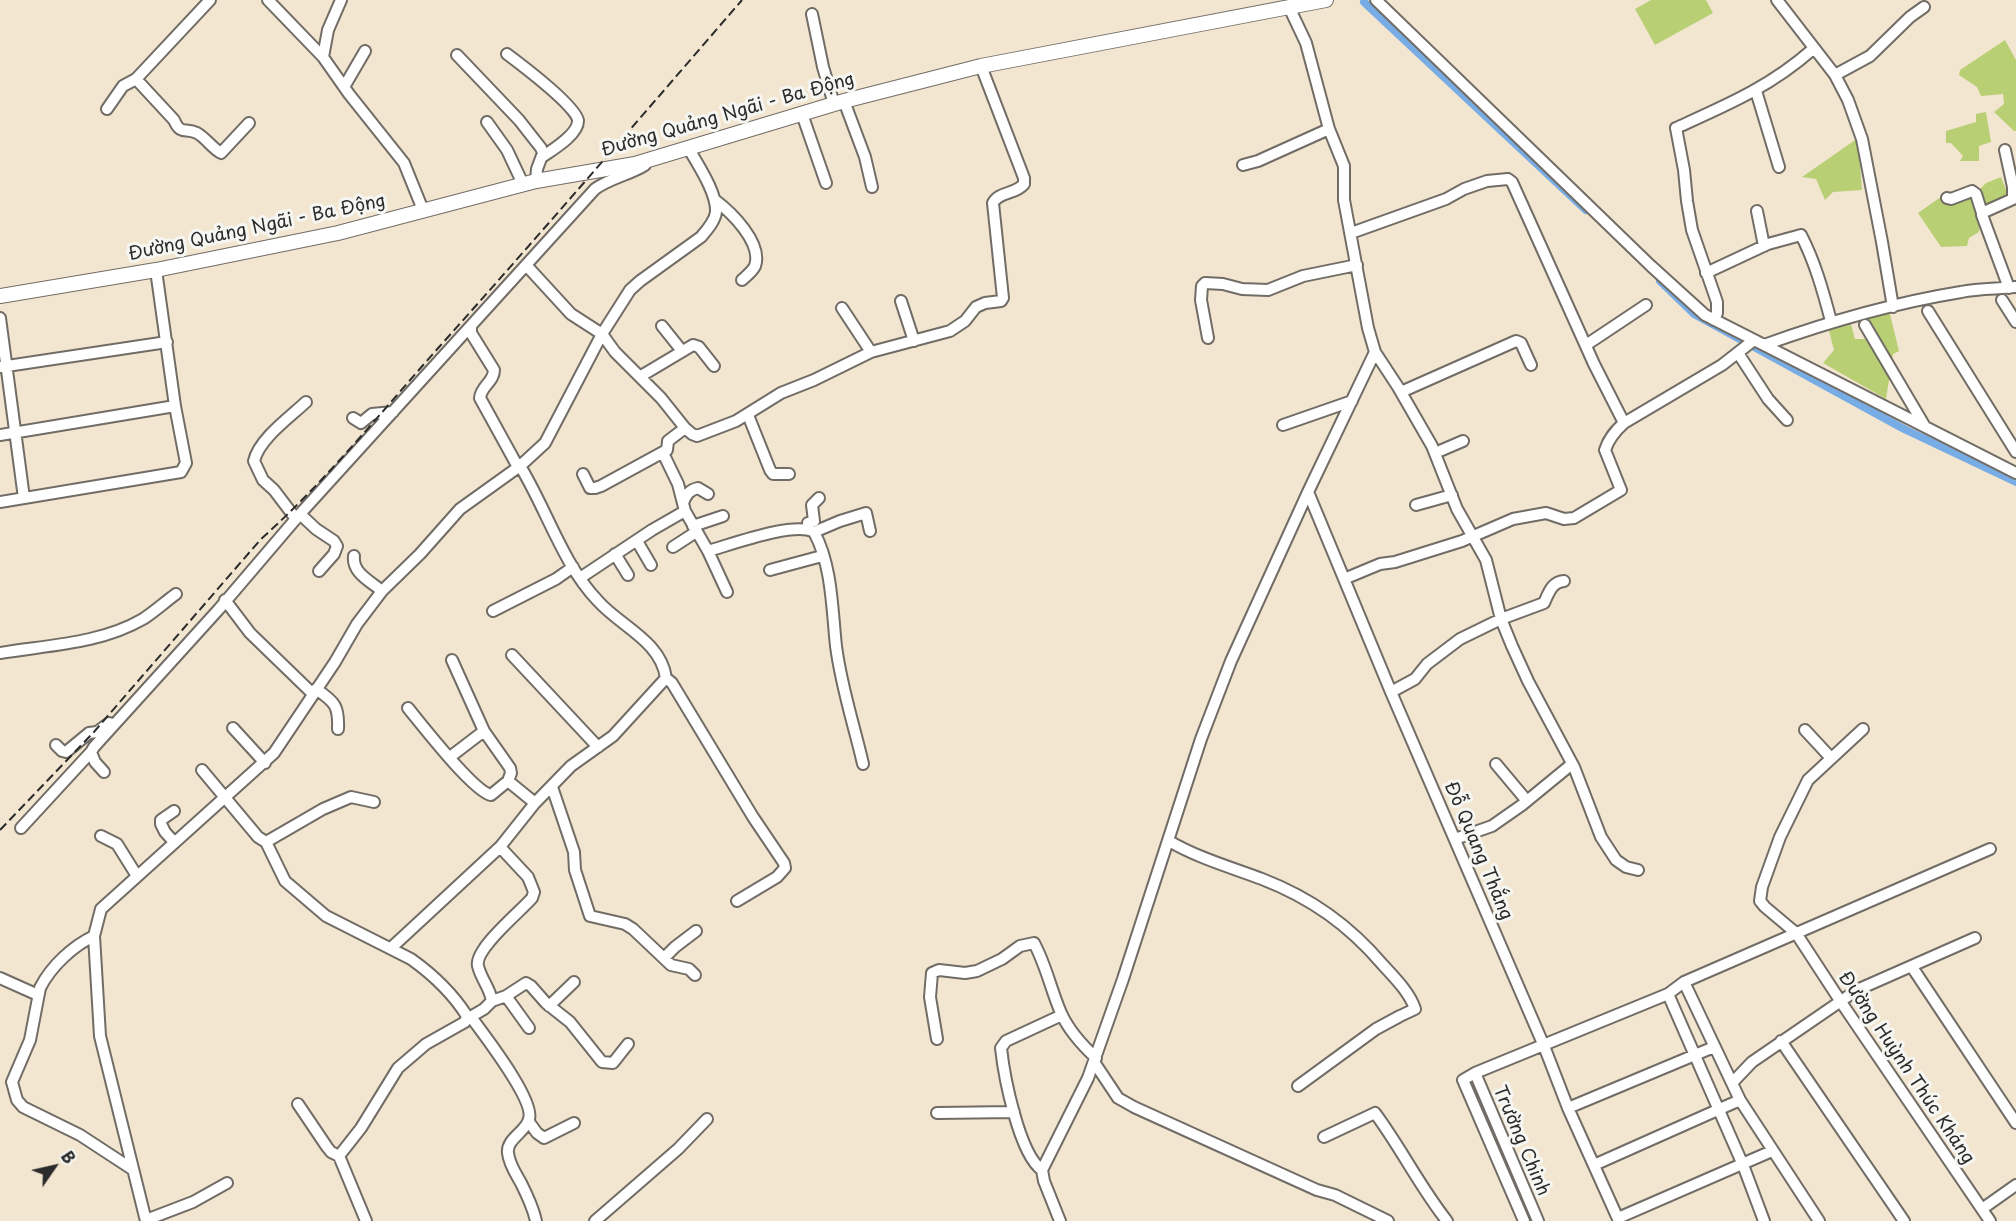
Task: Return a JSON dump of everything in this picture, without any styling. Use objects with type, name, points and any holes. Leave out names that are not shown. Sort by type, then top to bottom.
[{"type":"main road","name":"Đường Quảng Ngãi - Ba Động","points":[[0,296],[156,270],[338,233],[530,182],[634,164],[839,103],[981,66],[1326,0]]},
{"type":"street","points":[[107,109],[123,86],[136,79],[210,0]]},
{"type":"street","points":[[268,0],[323,57],[404,163],[423,210]]},
{"type":"street","points":[[323,57],[328,30],[341,0]]},
{"type":"street","points":[[1376,0],[1693,306],[1749,346],[1925,426],[2016,472]]},
{"type":"street","points":[[1777,0],[1835,75],[1848,100],[1862,139],[1893,307]]},
{"type":"street","points":[[1289,7],[1306,43],[1329,129],[1344,166],[1344,200],[1368,328],[1375,352],[1401,392],[1435,453],[1457,509],[1486,560],[1501,619],[1528,681],[1572,764],[1601,837],[1616,860],[1626,867],[1638,870]]},
{"type":"street","points":[[1835,75],[1870,56],[1923,7]]},
{"type":"street","points":[[812,14],[823,67],[865,157],[872,188]]},
{"type":"street","points":[[1714,320],[1717,313],[1717,302],[1692,230],[1676,128],[1756,91],[1793,67],[1813,49]]},
{"type":"street","points":[[344,87],[365,51]]},
{"type":"street","points":[[507,54],[559,96],[577,117],[576,130],[542,157]]},
{"type":"street","points":[[458,55],[525,126],[542,148],[542,157],[530,182],[487,123]]},
{"type":"street","points":[[526,265],[571,314],[602,334],[615,352],[641,376],[685,428],[697,436],[748,415],[781,393],[814,380],[871,352],[950,330],[965,321],[976,307],[1001,301],[1003,298],[993,203],[994,199],[1022,187],[1024,178],[981,66]]},
{"type":"street","points":[[136,79],[174,120],[177,128],[183,132],[196,133],[221,153],[249,123]]},
{"type":"street","points":[[1756,91],[1779,167]]},
{"type":"street","points":[[802,114],[826,183]]},
{"type":"street","points":[[1243,165],[1258,161],[1329,129]]},
{"type":"street","points":[[689,149],[715,200],[736,219],[755,249],[755,266],[742,280]]},
{"type":"street","points":[[1982,213],[2013,199],[2013,187],[2005,150]]},
{"type":"street","points":[[21,828],[91,752],[298,516],[595,189],[601,184],[630,173],[658,156]]},
{"type":"street","points":[[1351,233],[1446,199],[1486,181],[1508,179],[1512,182],[1594,364],[1624,423]]},
{"type":"street","points":[[1344,579],[1380,564],[1395,562],[1462,541],[1513,519],[1546,513],[1564,519],[1574,518],[1621,490],[1605,450],[1609,440],[1624,423],[1722,365],[1749,346],[1831,321],[1962,291],[2012,288],[1985,226],[1976,194],[1972,190],[1947,198]]},
{"type":"street","points":[[227,1183],[193,1202],[146,1221],[100,1036],[94,936],[101,909],[265,763],[335,662],[357,624],[382,591],[460,510],[545,444],[602,334],[630,290],[701,237],[716,214],[715,200]]},
{"type":"street","points":[[1756,211],[1764,246]]},
{"type":"street","points":[[1706,273],[1764,246],[1801,235],[1819,278],[1831,321]]},
{"type":"street","points":[[1208,338],[1201,300],[1202,286],[1205,283],[1223,284],[1242,289],[1268,290],[1303,276],[1357,265]]},
{"type":"street","points":[[0,502],[181,472],[186,463],[175,406],[156,270]]},
{"type":"street","points":[[2002,300],[2016,322]]},
{"type":"street","points":[[901,301],[914,341]]},
{"type":"street","points":[[1586,345],[1646,305]]},
{"type":"street","points":[[842,308],[871,352]]},
{"type":"street","points":[[1928,311],[2016,452]]},
{"type":"street","points":[[0,318],[3,366],[16,432],[24,498]]},
{"type":"street","points":[[1865,325],[1925,426]]},
{"type":"street","points":[[471,326],[471,333],[494,370],[494,375],[482,390],[480,398],[573,567],[600,604],[622,621],[652,650],[665,669],[666,678],[672,683],[753,817],[784,863],[785,868],[777,877],[738,901]]},
{"type":"street","points":[[662,326],[682,351]]},
{"type":"street","points":[[1401,392],[1516,341],[1521,343],[1531,365]]},
{"type":"street","points":[[3,366],[167,342]]},
{"type":"street","points":[[641,376],[696,345],[714,366]]},
{"type":"street","points":[[1749,346],[1768,399],[1787,420]]},
{"type":"street","points":[[1042,1170],[1066,1125],[1095,1060],[1201,739],[1231,661],[1375,352]]},
{"type":"street","points":[[1283,425],[1352,401]]},
{"type":"street","points":[[306,402],[269,438],[258,451],[254,461],[263,480],[298,516],[330,538],[337,546],[334,554],[319,571]]},
{"type":"street","points":[[0,435],[175,406]]},
{"type":"street","points":[[353,418],[361,423],[372,414],[393,412]]},
{"type":"street","points":[[748,415],[770,470],[773,474],[789,474]]},
{"type":"street","points":[[583,474],[590,488],[595,488],[663,453],[667,450],[668,441],[685,428]]},
{"type":"street","points":[[1435,453],[1463,441]]},
{"type":"street","points":[[663,453],[678,484],[684,507],[727,592]]},
{"type":"street","points":[[580,578],[684,507],[687,494],[692,489],[698,488],[708,494]]},
{"type":"street","name":"Đỗ Quang Thắng","points":[[1308,492],[1391,692],[1544,1046],[1568,1108],[1619,1219]]},
{"type":"street","points":[[1416,505],[1452,495]]},
{"type":"street","points":[[819,498],[812,505],[814,521],[808,523],[827,571],[836,646],[863,764]]},
{"type":"street","points":[[708,551],[751,537],[789,530],[812,531],[866,513],[870,531]]},
{"type":"street","points":[[673,547],[695,529],[723,516]]},
{"type":"street","points":[[637,540],[651,565]]},
{"type":"street","points":[[615,554],[628,575]]},
{"type":"street","points":[[354,556],[353,562],[356,569],[382,591]]},
{"type":"street","points":[[770,570],[822,556]]},
{"type":"street","points":[[493,611],[556,579],[573,567]]},
{"type":"street","points":[[1391,692],[1415,679],[1427,664],[1460,639],[1501,619],[1544,603],[1551,587],[1558,581],[1564,581]]},
{"type":"street","points":[[0,653],[78,642],[112,632],[144,618],[176,594]]},
{"type":"street","points":[[225,600],[250,633],[315,691],[330,699],[337,708],[338,729]]},
{"type":"street","points":[[512,655],[598,747]]},
{"type":"street","points":[[408,708],[468,777],[488,795],[508,781],[510,768],[484,731],[452,660]]},
{"type":"street","points":[[391,948],[500,847],[535,802],[571,766],[623,726],[666,678]]},
{"type":"street","points":[[56,745],[66,752],[89,733],[97,732],[109,723],[114,725]]},
{"type":"street","points":[[233,728],[265,763]]},
{"type":"street","name":"Đường Huỳnh Thúc Kháng","points":[[1863,729],[1808,780],[1780,837],[1762,887],[1760,901],[1765,908],[1796,933],[1840,1002],[1990,1221]]},
{"type":"street","points":[[1805,730],[1831,758]]},
{"type":"street","points":[[450,757],[484,731]]},
{"type":"street","points":[[91,752],[95,762],[104,772]]},
{"type":"street","points":[[1496,764],[1527,801]]},
{"type":"street","points":[[1455,839],[1492,826],[1572,764]]},
{"type":"street","points":[[202,770],[258,837],[266,842],[285,881],[326,916],[411,959],[461,1006],[516,1082],[528,1106],[529,1122],[509,1146],[507,1152],[533,1208],[536,1221]]},
{"type":"street","points":[[508,781],[535,802]]},
{"type":"street","points":[[552,787],[574,852],[574,870],[590,916],[625,924],[671,965],[686,968],[695,975]]},
{"type":"street","points":[[266,842],[323,809],[351,797],[374,802]]},
{"type":"street","points":[[174,812],[161,820],[161,824],[174,842]]},
{"type":"street","points":[[101,836],[117,844],[137,876]]},
{"type":"street","points":[[1168,841],[1189,853],[1262,879],[1316,904],[1368,947],[1414,1005],[1415,1010],[1376,1029],[1298,1086]]},
{"type":"street","points":[[492,1001],[490,991],[478,967],[479,956],[532,898],[534,892],[528,877],[500,847]]},
{"type":"street","points":[[1474,1073],[1668,994],[1684,982],[1990,849]]},
{"type":"street","points":[[664,958],[696,931]]},
{"type":"street","points":[[94,936],[76,946],[44,980],[38,995],[30,1040],[12,1082],[17,1100],[23,1107],[80,1135],[132,1169]]},
{"type":"street","points":[[1732,1083],[1752,1062],[1857,990],[1975,938]]},
{"type":"street","points":[[937,1040],[930,997],[932,973],[939,970],[965,973],[977,971],[997,962],[1020,946],[1034,943],[1041,956],[1062,1015],[1080,1044],[1095,1060],[1118,1098],[1388,1221]]},
{"type":"street","points":[[1912,967],[2016,1123]]},
{"type":"street","points":[[0,978],[38,995]]},
{"type":"street","points":[[549,1006],[574,982]]},
{"type":"street","points":[[1684,982],[1740,1100],[1819,1221]]},
{"type":"street","points":[[339,1156],[361,1128],[398,1068],[426,1044],[465,1022],[492,1001],[506,996],[526,983],[549,1006],[570,1022],[602,1062],[613,1063],[628,1044]]},
{"type":"street","points":[[1668,994],[1743,1165],[1763,1220]]},
{"type":"street","points":[[506,996],[529,1028]]},
{"type":"street","points":[[1059,1221],[1042,1170],[1032,1160],[1014,1112],[1001,1048],[1004,1043],[1062,1015]]},
{"type":"street","points":[[1781,1041],[1904,1221]]},
{"type":"street","points":[[1568,1108],[1714,1047]]},
{"type":"street","name":"Trường Chinh","points":[[1524,1221],[1464,1080],[1474,1073],[1538,1221]]},
{"type":"street","points":[[0,1079],[12,1082]]},
{"type":"street","points":[[1594,1165],[1740,1100]]},
{"type":"street","points":[[298,1104],[327,1147],[339,1156],[366,1221]]},
{"type":"street","points":[[937,1113],[1014,1112]]},
{"type":"street","points":[[1324,1137],[1375,1113],[1426,1193],[1447,1221]]},
{"type":"street","points":[[595,1221],[678,1149],[707,1119]]},
{"type":"street","points":[[529,1122],[544,1138],[574,1123]]},
{"type":"street","points":[[1619,1219],[1772,1151]]},
{"type":"street","points":[[1982,1209],[2016,1185]]},
{"type":"green space","points":[[1651,0],[1706,0],[1713,13],[1655,45],[1635,9]]},
{"type":"green space","points":[[2005,40],[2016,60],[2016,131],[1994,112],[2004,104],[2003,94],[1981,96],[1977,87],[1959,75],[1960,70]]},
{"type":"green space","points":[[1986,112],[1991,142],[1979,146],[1979,161],[1960,161],[1963,156],[1951,143],[1946,143],[1946,131],[1976,122],[1976,114]]},
{"type":"green space","points":[[1858,138],[1862,190],[1833,192],[1825,200],[1816,179],[1802,177]]},
{"type":"green space","points":[[2001,177],[2009,197],[1981,210],[1979,232],[1969,238],[1967,246],[1941,247],[1918,213],[1945,194],[1970,187],[1978,191],[1986,183]]},
{"type":"green space","points":[[1889,310],[1899,351],[1893,354],[1886,399],[1823,363],[1834,350],[1828,327],[1850,321],[1855,339],[1867,339],[1860,317]]},
{"type":"waterway","points":[[1364,2],[1586,210]]},
{"type":"waterway","points":[[1660,281],[1694,314],[1904,429],[2016,482]]},
{"type":"railway","points":[[0,830],[93,733],[261,539],[308,494],[353,445],[742,0]]}]
